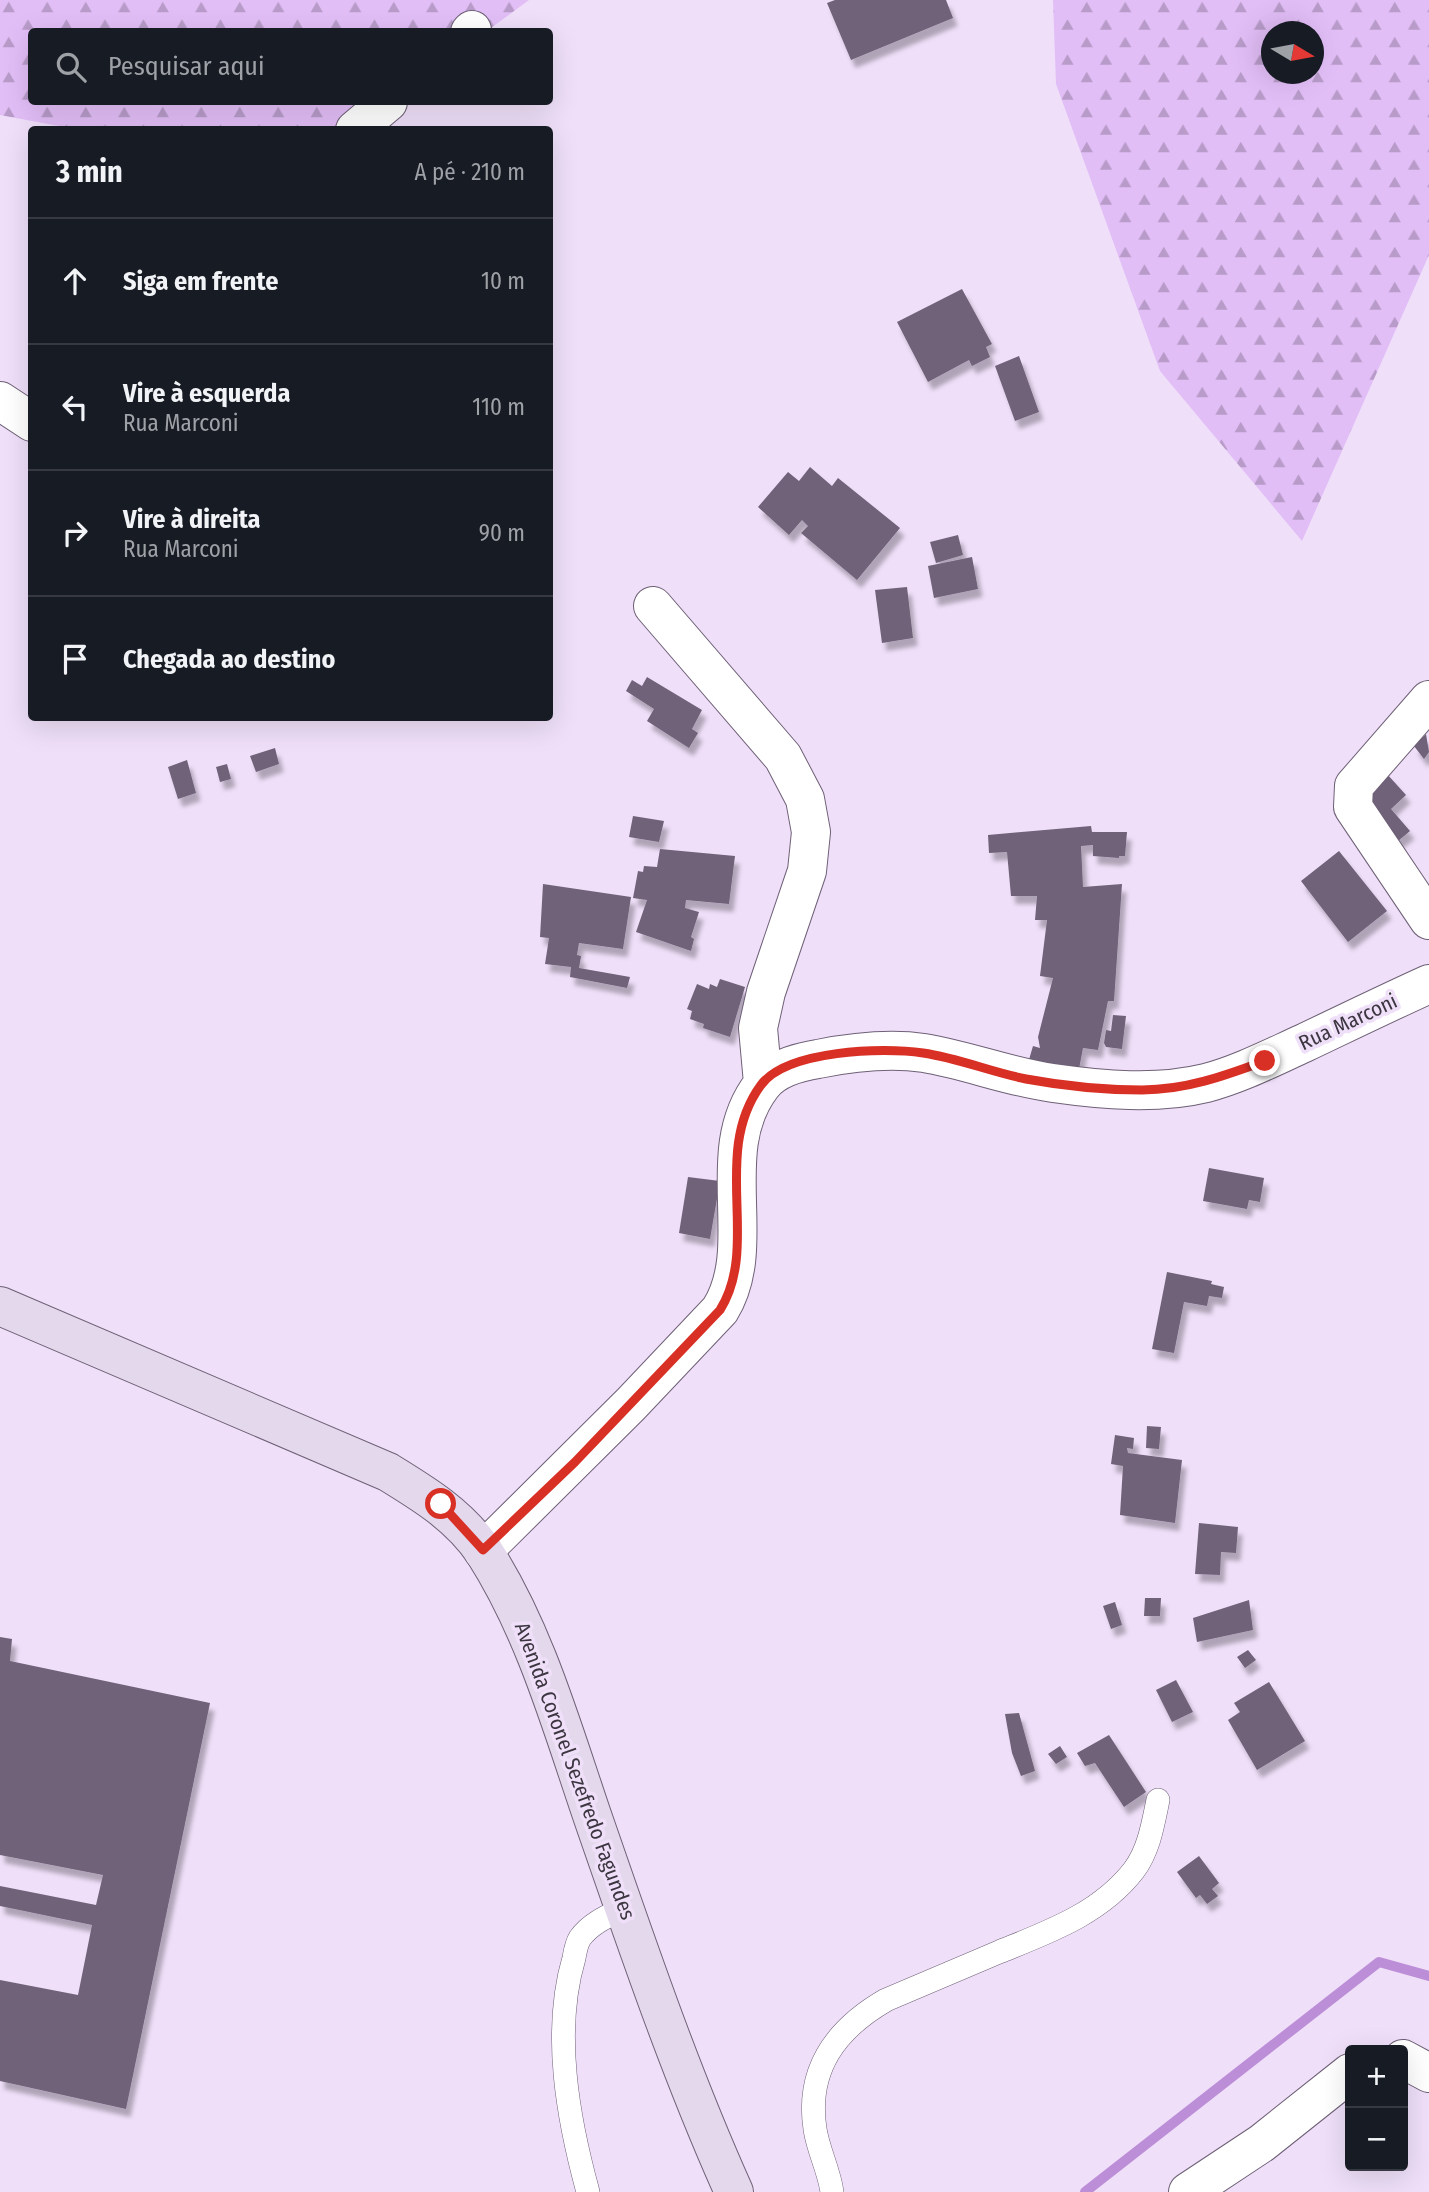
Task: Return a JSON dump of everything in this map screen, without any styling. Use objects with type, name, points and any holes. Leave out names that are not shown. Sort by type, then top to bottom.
[{"type":"main road","name":"Avenida Coronel Sezefredo Fagundes","points":[[0,1306],[387,1472],[441,1504],[483,1550],[515,1608],[555,1707],[624,1908],[734,2192]]},
{"type":"street","points":[[360,126],[384,105]]},
{"type":"street","points":[[483,1550],[631,1404],[720,1310],[731,1292],[736,1268],[737,1157],[748,1112],[763,1083],[758,1054],[761,1016],[766,992],[807,871],[811,832],[805,799],[783,757],[653,606]]},
{"type":"street","points":[[1429,700],[1354,786],[1352,795],[1353,807],[1429,920]]},
{"type":"street","name":"Rua Marconi","points":[[763,1083],[777,1072],[804,1062],[869,1051],[925,1053],[1053,1083],[1165,1089],[1206,1083],[1265,1061],[1429,984]]},
{"type":"street","points":[[1408,2062],[1429,2073]]},
{"type":"street","points":[[1188,2192],[1262,2143],[1345,2077]]},
{"type":"lane","points":[[832,2192],[815,2131],[813,2099],[818,2070],[830,2046],[864,2012],[886,2000],[1058,1927],[1088,1911],[1114,1892],[1136,1868],[1150,1838],[1158,1800]]},
{"type":"lane","points":[[588,2192],[574,2136],[567,2089],[565,2009],[570,1972],[579,1939],[597,1922],[624,1908]]},
{"type":"green space","points":[[0,0],[529,0],[491,28],[28,28],[28,105],[388,105],[360,126],[59,126],[0,115]]},
{"type":"green space","points":[[1053,0],[1429,0],[1429,255],[1302,541],[1160,371],[1056,84]]},
{"type":"building","points":[[835,0],[946,0],[953,18],[851,60],[827,3]]},
{"type":"building","points":[[962,289],[992,344],[986,347],[990,357],[972,366],[969,360],[928,382],[897,322]]},
{"type":"building","points":[[1019,356],[1039,412],[1015,421],[995,366]]},
{"type":"building","points":[[810,467],[832,486],[838,478],[900,528],[857,580],[801,533],[808,526],[802,520],[789,535],[758,507],[788,472],[799,481]]},
{"type":"building","points":[[958,535],[963,555],[936,563],[930,542]]},
{"type":"building","points":[[972,557],[978,589],[934,598],[928,566]]},
{"type":"building","points":[[907,587],[913,638],[882,643],[875,590]]},
{"type":"building","points":[[647,677],[702,710],[692,729],[698,733],[689,748],[647,721],[654,709],[626,691],[632,680],[642,686]]},
{"type":"building","points":[[1426,734],[1429,752],[1424,759],[1414,746]]},
{"type":"building","points":[[275,748],[279,764],[256,772],[250,756]]},
{"type":"building","points":[[187,760],[196,793],[178,799],[168,767]]},
{"type":"building","points":[[227,764],[231,779],[220,782],[216,767]]},
{"type":"building","points":[[1387,774],[1406,795],[1391,809],[1410,831],[1392,846],[1359,801]]},
{"type":"building","points":[[633,816],[664,821],[659,842],[629,837]]},
{"type":"building","points":[[1091,826],[1092,832],[1127,832],[1125,856],[1119,858],[1093,856],[1093,845],[1081,846],[1083,887],[1122,884],[1114,1001],[1108,1001],[1098,1050],[1083,1048],[1079,1069],[1028,1063],[1033,1046],[1040,1048],[1038,1037],[1053,978],[1040,976],[1047,920],[1035,920],[1037,896],[1011,896],[1007,852],[989,853],[988,835]]},
{"type":"building","points":[[660,849],[735,856],[729,904],[686,900],[685,908],[699,912],[691,937],[694,939],[691,951],[636,932],[647,900],[633,898],[638,871],[643,872],[644,866],[657,867]]},
{"type":"building","points":[[1339,851],[1387,911],[1348,942],[1301,881]]},
{"type":"building","points":[[543,884],[631,897],[623,949],[579,943],[577,955],[581,956],[579,968],[630,977],[627,988],[570,977],[571,967],[545,964],[549,938],[540,937]]},
{"type":"building","points":[[720,979],[745,987],[730,1037],[703,1028],[704,1024],[690,1019],[692,1011],[687,1009],[697,984],[709,989],[710,984],[717,987]]},
{"type":"building","points":[[1113,1015],[1126,1016],[1122,1049],[1106,1047],[1104,1043],[1106,1030],[1111,1031]]},
{"type":"building","points":[[1209,1168],[1264,1178],[1260,1202],[1249,1200],[1247,1209],[1203,1201]]},
{"type":"building","points":[[688,1177],[720,1181],[710,1239],[679,1233]]},
{"type":"building","points":[[1167,1272],[1212,1281],[1211,1284],[1224,1287],[1222,1298],[1209,1296],[1207,1306],[1184,1302],[1174,1353],[1152,1349]]},
{"type":"building","points":[[1147,1426],[1161,1427],[1159,1449],[1146,1448]]},
{"type":"building","points":[[1115,1435],[1134,1438],[1133,1449],[1127,1448],[1128,1453],[1182,1460],[1175,1523],[1120,1515],[1123,1466],[1111,1464]]},
{"type":"building","points":[[1199,1523],[1238,1527],[1236,1553],[1221,1552],[1220,1575],[1195,1574]]},
{"type":"building","points":[[1145,1598],[1161,1598],[1160,1616],[1144,1616]]},
{"type":"building","points":[[1249,1600],[1253,1630],[1197,1642],[1193,1618]]},
{"type":"building","points":[[1115,1602],[1122,1625],[1111,1629],[1103,1606]]},
{"type":"building","points":[[0,1637],[12,1639],[10,1661],[210,1703],[126,2109],[0,2081],[0,1980],[78,1995],[92,1925],[0,1906],[0,1886],[96,1905],[103,1875],[0,1855]]},
{"type":"building","points":[[1248,1650],[1256,1660],[1245,1668],[1237,1657]]},
{"type":"building","points":[[1176,1680],[1193,1712],[1172,1722],[1156,1690]]},
{"type":"building","points":[[1269,1682],[1305,1741],[1257,1770],[1228,1720],[1240,1712],[1234,1703]]},
{"type":"building","points":[[1019,1713],[1035,1771],[1021,1776],[1012,1753],[1005,1714]]},
{"type":"building","points":[[1109,1735],[1146,1792],[1124,1807],[1095,1763],[1085,1766],[1077,1753]]},
{"type":"building","points":[[1060,1746],[1067,1757],[1056,1764],[1048,1754]]},
{"type":"building","points":[[1199,1856],[1219,1883],[1212,1889],[1218,1896],[1207,1904],[1200,1895],[1196,1898],[1177,1872]]},
{"type":"waterway","points":[[1085,2192],[1379,1962],[1429,1976]]},
{"type":"route","points":[[441,1504],[483,1550],[575,1462],[720,1310],[731,1292],[736,1268],[734,1191],[743,1126],[763,1083],[777,1072],[834,1055],[896,1051],[925,1053],[1022,1078],[1053,1083],[1140,1090],[1206,1083],[1265,1061]]}]
